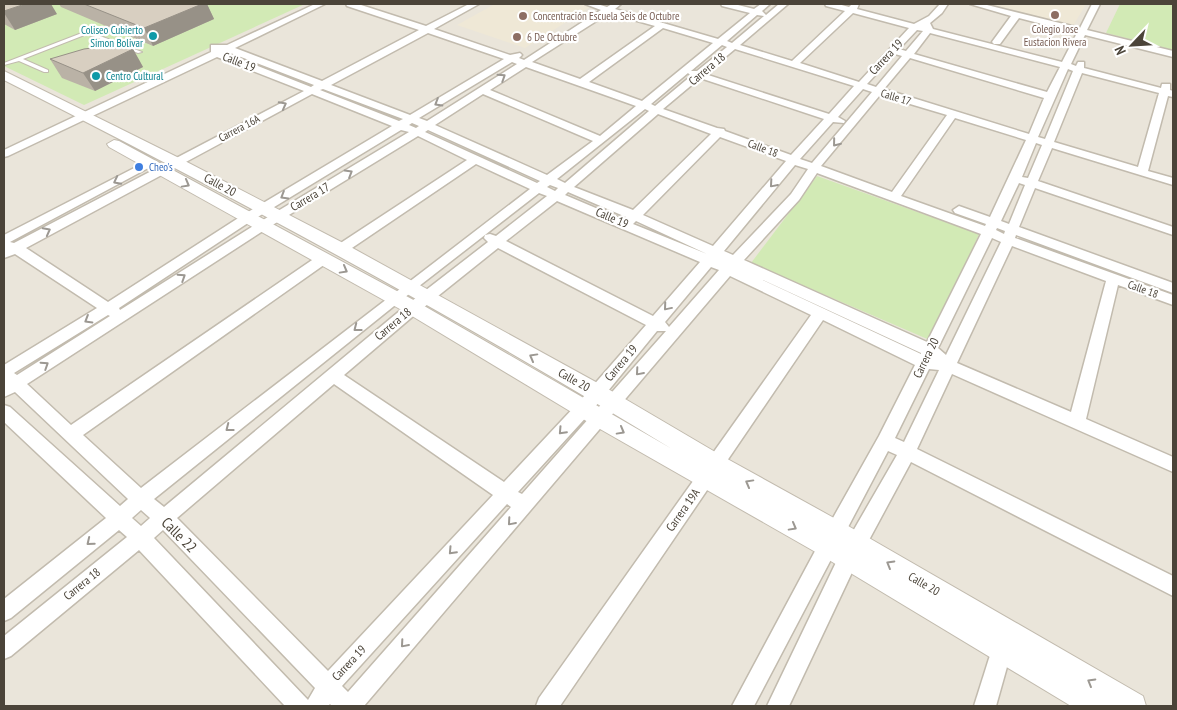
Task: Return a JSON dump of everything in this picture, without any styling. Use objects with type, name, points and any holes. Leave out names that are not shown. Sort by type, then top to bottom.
[{"type":"street","points":[[219,50],[309,4]]},
{"type":"street","points":[[4,144],[74,116],[321,4]]},
{"type":"street","name":"Calle 18","points":[[350,4],[426,24]]},
{"type":"street","name":"Calle 18","points":[[372,4],[660,106],[990,227],[1173,288]]},
{"type":"street","name":"Carrera 16A","points":[[426,24],[454,4]]},
{"type":"street","name":"Carrera 16A","points":[[7,242],[163,163],[426,24],[475,4]]},
{"type":"street","points":[[725,4],[769,16]]},
{"type":"street","name":"Carrera 18","points":[[4,611],[120,518],[140,499],[479,233],[601,140],[766,4]]},
{"type":"street","name":"Carrera 18","points":[[4,649],[164,518],[420,302],[562,191],[660,106],[784,4]]},
{"type":"street","points":[[829,4],[854,6],[923,26],[1169,90],[1143,168]]},
{"type":"street","name":"Carrera 19","points":[[317,706],[327,687],[584,408],[796,156],[863,83],[900,53],[944,4]]},
{"type":"street","points":[[974,4],[1173,54]]},
{"type":"street","name":"Carrera 20","points":[[778,706],[852,552],[907,453],[1010,234],[1051,139],[1082,31],[1096,4]]},
{"type":"street","name":"Calle 17","points":[[605,5],[662,25],[723,39]]},
{"type":"street","name":"Calle 17","points":[[605,5],[737,43],[1051,139],[1143,168],[1173,182]]},
{"type":"street","name":"Carrera 17","points":[[8,382],[406,122],[523,57],[605,5]]},
{"type":"street","points":[[796,62],[854,6]]},
{"type":"street","points":[[997,42],[1017,14]]},
{"type":"street","points":[[586,80],[662,25]]},
{"type":"street","points":[[923,26],[997,42],[1073,64]]},
{"type":"street","name":"Calle 19","points":[[219,50],[406,122],[543,184]]},
{"type":"street","points":[[900,53],[1050,96]]},
{"type":"street","name":"Carrera 19","points":[[348,706],[600,419],[732,265],[795,197],[818,164],[880,88],[900,53]]},
{"type":"street","name":"Carrera 17","points":[[263,217],[422,129],[482,90],[523,57]]},
{"type":"street","name":"Carrera 20","points":[[743,706],[885,440],[1016,177],[1050,96],[1073,64]]},
{"type":"street","points":[[685,70],[851,124]]},
{"type":"street","name":"Calle 20","points":[[4,75],[74,116],[263,217],[323,259],[402,293],[596,392],[710,471]]},
{"type":"street","name":"Calle 20","points":[[4,87],[74,116]]},
{"type":"street","name":"Calle 17","points":[[880,88],[953,114],[1034,134]]},
{"type":"street","points":[[482,90],[601,140]]},
{"type":"street","name":"Calle 18","points":[[660,106],[720,131],[796,156]]},
{"type":"street","points":[[898,192],[953,114]]},
{"type":"street","points":[[4,154],[74,116]]},
{"type":"street","name":"Calle 19","points":[[422,129],[476,159],[562,191],[630,220],[732,265],[927,356]]},
{"type":"street","points":[[630,220],[720,131]]},
{"type":"street","points":[[341,248],[476,159]]},
{"type":"street","name":"Calle 17","points":[[1143,168],[1173,173]]},
{"type":"street","points":[[1016,177],[1173,231]]},
{"type":"street","name":"Calle 20","points":[[263,217],[341,248],[402,293]]},
{"type":"street","points":[[479,233],[673,333]]},
{"type":"street","name":"Calle 18","points":[[1010,234],[1113,278],[1173,300]]},
{"type":"street","points":[[7,242],[115,312]]},
{"type":"street","points":[[71,434],[323,259]]},
{"type":"street","name":"Calle 19","points":[[732,265],[820,313],[948,365],[1173,465]]},
{"type":"street","points":[[1078,422],[1113,278]]},
{"type":"street","name":"Calle 20","points":[[420,302],[600,419],[710,471],[831,538],[1002,649],[1096,706]]},
{"type":"street","name":"Carrera 19A","points":[[547,706],[820,313]]},
{"type":"street","points":[[333,375],[524,506]]},
{"type":"street","name":"Calle 22","points":[[8,382],[71,434],[140,499],[164,518],[327,687],[348,706]]},
{"type":"street","points":[[4,412],[140,537],[300,706]]},
{"type":"street","points":[[885,440],[907,453],[1173,586]]},
{"type":"street","name":"Calle 20","points":[[852,552],[1133,706]]},
{"type":"street","points":[[985,706],[1002,649]]},
{"type":"lane","points":[[4,64],[87,32],[140,52]]},
{"type":"lane","points":[[19,59],[46,71]]},
{"type":"shaded area","points":[[4,4],[1173,4],[1173,706],[4,706]]},
{"type":"shaded area","name":"6 De Octubre","points":[[495,4],[580,4],[590,7],[525,48],[457,25]]},
{"type":"shaded area","name":"Colegio Jose Eustacion Rivera","points":[[989,4],[1086,4],[1073,26]]},
{"type":"green space","points":[[4,4],[305,4],[84,105],[4,66]]},
{"type":"green space","points":[[1120,4],[1173,4],[1173,50],[1106,33]]},
{"type":"green space","points":[[817,176],[979,234],[932,341],[751,263]]},
{"type":"building","points":[[4,4],[25,4],[4,11]]},
{"type":"building","points":[[84,4],[202,4],[144,28]]},
{"type":"building","points":[[114,45],[133,49],[83,73],[50,59],[84,49]]},
{"type":"place","name":"Colegio Jose Eustacion Rivera","points":[[1055,15]]},
{"type":"place","name":"Concentración Escuela Seis de Octubre","points":[[523,16]]},
{"type":"place","name":"Coliseo Cubierto Simon Bolivar","points":[[153,36]]},
{"type":"place","name":"6 De Octubre","points":[[517,37]]},
{"type":"place","name":"Centro Cultural","points":[[96,76]]},
{"type":"place","name":"Cheo's","points":[[139,167]]}]
